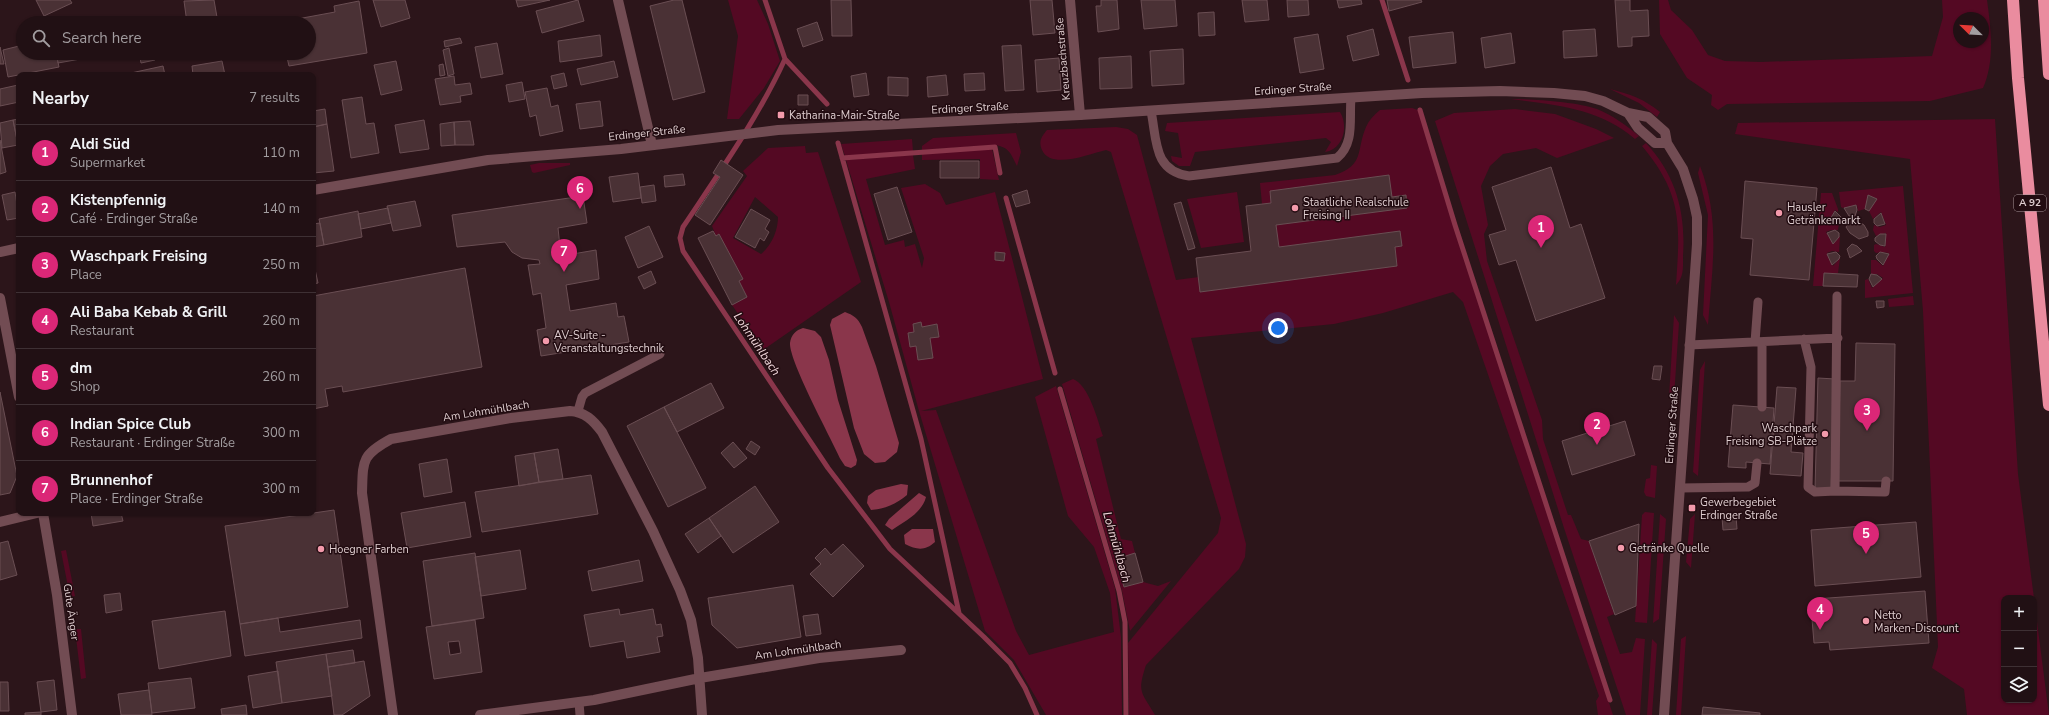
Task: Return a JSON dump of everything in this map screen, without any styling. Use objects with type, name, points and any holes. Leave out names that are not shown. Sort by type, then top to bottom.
[{"type":"highway","name":"A 92","points":[[2013,0],[2019,94],[2049,405]]},
{"type":"highway","points":[[2044,0],[2049,74]]},
{"type":"street","points":[[618,0],[652,145]]},
{"type":"street","name":"Kreuzbachstraße","points":[[1070,0],[1080,115]]},
{"type":"street","name":"Erdinger Straße","points":[[316,189],[488,160],[652,145],[736,134],[1151,111],[1456,92],[1554,93],[1594,98],[1628,113],[1648,117],[1665,132],[1667,143],[1683,169],[1689,183],[1697,217],[1697,244],[1664,715]]},
{"type":"street","name":"Erdinger Straße","points":[[1628,113],[1638,128],[1655,143],[1667,143]]},
{"type":"street","points":[[0,252],[16,249]]},
{"type":"street","points":[[0,298],[16,381]]},
{"type":"street","points":[[578,411],[593,420],[602,432],[655,534],[680,590],[691,620],[700,678],[702,715]]},
{"type":"street","name":"Am Lohmühlbach","points":[[393,715],[362,494],[364,460],[374,448],[391,439],[511,418],[578,411]]},
{"type":"street","points":[[0,522],[25,516]]},
{"type":"street","name":"Gute Änger","points":[[44,516],[59,609],[72,715]]},
{"type":"street","name":"Am Lohmühlbach","points":[[480,715],[579,702],[682,683],[700,678],[819,658],[901,650]]},
{"type":"lane","points":[[1151,111],[1162,162],[1176,173],[1189,176],[1337,158],[1348,144],[1351,98]]},
{"type":"lane","points":[[1835,491],[1838,338],[1836,315],[1837,296]]},
{"type":"lane","points":[[1758,302],[1762,407]]},
{"type":"lane","points":[[1690,345],[1838,338]]},
{"type":"lane","points":[[1804,339],[1811,367],[1808,487],[1815,492],[1885,492],[1886,481]]},
{"type":"lane","points":[[578,411],[582,397],[585,393],[660,354]]},
{"type":"lane","points":[[1680,488],[1748,487],[1755,483],[1757,463]]},
{"type":"lane","points":[[579,702],[580,715]]},
{"type":"shaded area","points":[[728,0],[757,0],[768,24],[780,61],[764,88],[739,119],[727,119],[738,36]]},
{"type":"shaded area","points":[[1659,0],[1668,0],[1671,10],[1692,30],[1708,55],[1725,61],[1761,62],[1932,56],[1943,17],[1942,0],[1987,0],[1989,12],[1953,12],[1953,48],[1989,48],[1989,15],[1991,56],[1987,78],[1983,88],[1930,101],[1727,104],[1718,110],[1711,105],[1712,95],[1687,78],[1660,34]]},
{"type":"shaded area","points":[[1610,89],[1636,98],[1660,112],[1657,117],[1639,103]]},
{"type":"shaded area","points":[[1511,99],[1543,100],[1597,109],[1619,121],[1639,136],[1635,139],[1621,129],[1592,114],[1561,106]]},
{"type":"shaded area","points":[[1412,108],[1418,110],[1613,715],[1598,715],[1596,701],[1599,696],[1463,302],[1453,292],[1383,313],[1334,324],[1191,338],[1246,544],[1245,557],[1239,569],[1146,665],[1141,687],[1144,696],[1155,715],[1129,715],[1128,643],[1218,533],[1221,518],[1111,152],[1106,150],[1071,159],[1053,159],[1047,156],[1042,150],[1040,144],[1042,137],[1047,130],[1116,127],[1128,129],[1137,135],[1176,280],[1199,277],[1201,292],[1397,266],[1395,247],[1402,246],[1400,231],[1279,247],[1276,225],[1407,208],[1406,195],[1392,197],[1389,175],[1270,191],[1271,203],[1262,204],[1260,183],[1335,175],[1345,171],[1351,167],[1358,156],[1366,127],[1370,120],[1380,110]]},
{"type":"shaded area","points":[[1515,109],[1555,114],[1596,129],[1614,138],[1557,158],[1536,148],[1503,154],[1490,166],[1481,186],[1488,225],[1484,234],[1487,261],[1542,420],[1543,439],[1568,515],[1571,515],[1581,539],[1589,541],[1614,614],[1607,617],[1620,654],[1632,652],[1636,638],[1645,639],[1640,715],[1626,715],[1564,528],[1435,121],[1454,113]]},
{"type":"shaded area","points":[[1340,112],[1344,124],[1343,136],[1336,147],[1325,152],[1331,142],[1326,138],[1195,152],[1190,166],[1179,166],[1172,161],[1171,156],[1182,158],[1178,133],[1165,131],[1167,123]]},
{"type":"shaded area","points":[[1995,119],[2018,474],[2034,595],[2001,595],[2001,703],[2037,703],[2037,621],[2049,715],[1967,715],[1964,689],[1932,668],[1938,647],[1923,311],[1910,159],[1735,134],[1738,123]]},
{"type":"shaded area","points":[[1016,133],[1021,152],[1017,166],[1007,149],[995,145],[922,150],[922,146],[933,138]]},
{"type":"shaded area","points":[[912,139],[913,151],[845,156],[841,144]]},
{"type":"shaded area","points":[[1646,143],[1665,168],[1672,181],[1681,210],[1684,240],[1683,268],[1682,275],[1676,285],[1678,228],[1676,211],[1672,196],[1665,180],[1642,146]]},
{"type":"shaded area","points":[[805,146],[806,153],[818,152],[861,282],[763,350],[732,305],[747,297],[739,281],[742,279],[719,234],[716,236],[712,226],[747,176],[743,171],[768,148]],"holes":[[[755,197],[778,217],[774,237],[761,254],[733,238]]]},
{"type":"shaded area","points":[[992,149],[999,180],[980,179],[980,159],[922,160],[922,154]]},
{"type":"shaded area","points":[[913,155],[915,169],[866,179],[885,245],[904,240],[905,247],[915,244],[922,268],[924,258],[901,188],[925,184],[940,193],[946,205],[995,192],[1043,379],[921,411],[936,410],[1016,631],[1029,655],[1114,632],[1110,593],[1094,547],[1068,516],[1035,397],[1056,386],[1115,588],[1121,637],[1122,715],[1046,715],[1014,660],[985,631],[846,160]]},
{"type":"shaded area","points":[[539,163],[570,163],[570,165],[534,173],[532,172],[530,165]]},
{"type":"shaded area","points":[[1700,166],[1707,186],[1713,225],[1713,264],[1708,325],[1703,315],[1708,215],[1698,173]]},
{"type":"shaded area","points":[[1903,186],[1913,293],[1865,298],[1865,280],[1868,279],[1872,288],[1883,278],[1877,274],[1871,274],[1871,260],[1876,260],[1883,266],[1889,253],[1876,253],[1874,251],[1874,245],[1876,244],[1885,247],[1886,233],[1876,236],[1873,230],[1874,225],[1880,227],[1886,225],[1881,212],[1873,219],[1869,211],[1877,199],[1868,195],[1865,209],[1858,211],[1857,205],[1843,208],[1841,207],[1839,192]]},
{"type":"shaded area","points":[[1237,192],[1244,242],[1201,248],[1187,199]]},
{"type":"shaded area","points":[[1821,193],[1832,193],[1838,209],[1838,212],[1835,210],[1828,222],[1839,223],[1838,230],[1826,232],[1833,244],[1840,236],[1839,252],[1832,251],[1827,253],[1833,266],[1840,258],[1838,273],[1824,273],[1823,286],[1813,286]]},
{"type":"shaded area","points":[[1913,296],[1914,305],[1889,307],[1888,299]]},
{"type":"shaded area","points":[[845,312],[855,317],[862,327],[876,366],[899,443],[897,452],[885,462],[875,463],[864,454],[854,428],[830,325],[832,319]]},
{"type":"shaded area","points":[[1674,315],[1679,323],[1674,397],[1669,397]]},
{"type":"shaded area","points":[[803,328],[815,331],[821,337],[829,360],[838,400],[857,460],[856,465],[851,468],[845,466],[841,460],[811,400],[791,352],[791,338],[798,330]]},
{"type":"shaded area","points":[[1705,361],[1698,476],[1693,472],[1700,370]]},
{"type":"shaded area","points":[[1073,379],[1084,388],[1096,413],[1103,436],[1096,439],[1121,539],[1132,541],[1135,553],[1116,559],[1124,587],[1143,582],[1158,586],[1171,581],[1130,631],[1122,591],[1062,384]]},
{"type":"shaded area","points":[[1651,465],[1657,466],[1655,498],[1646,496],[1644,492],[1646,479],[1650,478]]},
{"type":"shaded area","points":[[901,484],[908,485],[907,495],[890,506],[871,510],[867,503],[868,496],[876,490]]},
{"type":"shaded area","points":[[919,493],[926,497],[921,508],[917,512],[892,530],[885,525],[889,519]]},
{"type":"shaded area","points":[[1645,512],[1654,513],[1647,623],[1635,622],[1642,515]]},
{"type":"shaded area","points":[[1660,514],[1666,519],[1659,619],[1653,623]]},
{"type":"shaded area","points":[[1695,514],[1691,568],[1686,562],[1690,519]]},
{"type":"shaded area","points":[[912,529],[933,529],[935,542],[928,547],[921,549],[905,544],[904,535]]},
{"type":"shaded area","points":[[66,550],[75,596],[70,597],[61,551]]},
{"type":"shaded area","points":[[75,629],[81,629],[86,678],[81,679]]},
{"type":"shaded area","points":[[1686,636],[1681,715],[1676,715],[1681,639]]},
{"type":"shaded area","points":[[1652,639],[1657,644],[1652,715],[1647,715]]},
{"type":"building","points":[[36,0],[70,0],[72,3],[44,16]]},
{"type":"building","points":[[214,0],[217,16],[186,16],[184,1]]},
{"type":"building","points":[[373,0],[405,0],[410,18],[381,27]]},
{"type":"building","points":[[516,0],[550,0],[518,7]]},
{"type":"building","points":[[578,0],[584,21],[542,33],[536,11]]},
{"type":"building","points":[[674,0],[682,0],[705,92],[673,100],[650,6]]},
{"type":"building","points":[[831,0],[851,0],[852,36],[832,36]]},
{"type":"building","points":[[1030,0],[1052,0],[1055,33],[1033,35]]},
{"type":"building","points":[[1101,0],[1117,0],[1119,29],[1098,32],[1096,6],[1101,6]]},
{"type":"building","points":[[1141,0],[1175,0],[1177,26],[1144,29]]},
{"type":"building","points":[[1242,0],[1267,0],[1269,20],[1245,22]]},
{"type":"building","points":[[1287,0],[1308,0],[1309,15],[1288,17]]},
{"type":"building","points":[[1337,0],[1361,0],[1362,4],[1339,8]]},
{"type":"building","points":[[1387,0],[1421,0],[1422,2],[1389,11]]},
{"type":"building","points":[[1615,0],[1630,0],[1630,11],[1648,10],[1649,36],[1632,37],[1632,46],[1618,47]]},
{"type":"building","points":[[359,1],[367,53],[289,66],[288,60],[316,60],[316,16],[313,16],[335,12],[334,6]]},
{"type":"building","points":[[1214,12],[1215,35],[1199,36],[1198,13]]},
{"type":"building","points":[[817,22],[823,40],[803,47],[797,29]]},
{"type":"building","points":[[1373,29],[1379,55],[1353,61],[1347,36]]},
{"type":"building","points":[[1595,29],[1597,56],[1564,58],[1563,31]]},
{"type":"building","points":[[1453,32],[1456,63],[1413,68],[1409,37]]},
{"type":"building","points":[[1511,33],[1515,63],[1485,68],[1481,38]]},
{"type":"building","points":[[1318,34],[1324,69],[1300,73],[1294,38]]},
{"type":"building","points":[[600,35],[602,56],[560,62],[558,41]]},
{"type":"building","points":[[460,38],[462,43],[445,47],[444,41]]},
{"type":"building","points":[[497,43],[503,74],[481,78],[475,47]]},
{"type":"building","points":[[1021,45],[1024,90],[1005,91],[1002,46]]},
{"type":"building","points":[[0,47],[4,64],[0,64]]},
{"type":"building","points":[[16,47],[16,60],[58,60],[59,67],[34,72],[16,72],[16,75],[8,77],[3,50]]},
{"type":"building","points":[[449,48],[454,74],[448,76],[443,50]]},
{"type":"building","points":[[1183,49],[1184,84],[1152,86],[1150,51]]},
{"type":"building","points":[[1131,56],[1132,88],[1100,89],[1099,58]]},
{"type":"building","points":[[1059,58],[1061,90],[1037,92],[1035,60]]},
{"type":"building","points":[[57,60],[75,60],[58,63]]},
{"type":"building","points":[[140,60],[155,60],[141,63]]},
{"type":"building","points":[[222,61],[224,72],[193,72],[192,66]]},
{"type":"building","points":[[396,61],[402,90],[381,95],[374,65]]},
{"type":"building","points":[[614,61],[618,77],[581,85],[577,69]]},
{"type":"building","points":[[443,64],[445,75],[440,76],[439,65]]},
{"type":"building","points":[[163,66],[164,72],[136,72]]},
{"type":"building","points":[[564,73],[567,86],[554,89],[551,76]]},
{"type":"building","points":[[866,73],[869,95],[854,97],[851,76]]},
{"type":"building","points":[[984,73],[985,90],[965,91],[964,74]]},
{"type":"building","points":[[946,75],[948,95],[928,97],[927,77]]},
{"type":"building","points":[[454,76],[455,85],[470,83],[472,94],[460,96],[461,102],[440,105],[435,79]]},
{"type":"building","points":[[888,77],[908,78],[908,96],[888,95]]},
{"type":"building","points":[[522,82],[525,99],[509,102],[506,85]]},
{"type":"building","points":[[16,85],[16,103],[0,106],[0,89]]},
{"type":"building","points":[[547,88],[551,107],[558,105],[563,131],[540,136],[536,115],[530,117],[525,92]]},
{"type":"building","points":[[798,95],[808,95],[808,105],[798,105]]},
{"type":"building","points":[[362,97],[366,124],[374,123],[379,153],[351,158],[342,100]]},
{"type":"building","points":[[600,101],[603,126],[580,129],[576,104]]},
{"type":"building","points":[[325,109],[327,124],[316,126],[316,110]]},
{"type":"building","points":[[13,120],[16,120],[16,135]]},
{"type":"building","points":[[13,120],[16,135],[16,145],[2,148],[0,123]]},
{"type":"building","points":[[424,120],[429,149],[400,153],[395,125]]},
{"type":"building","points":[[470,121],[474,145],[455,145],[454,122]]},
{"type":"building","points":[[454,122],[455,145],[441,146],[440,124]]},
{"type":"building","points":[[327,124],[334,171],[316,173],[316,126]]},
{"type":"building","points":[[0,140],[6,172],[0,174]]},
{"type":"building","points":[[721,160],[743,175],[710,225],[695,215],[720,177],[713,173]]},
{"type":"building","points":[[940,161],[979,161],[979,178],[940,178]]},
{"type":"building","points":[[1551,167],[1570,228],[1581,224],[1605,298],[1536,321],[1516,260],[1499,265],[1489,235],[1506,230],[1492,187]]},
{"type":"building","points":[[638,173],[641,198],[613,202],[609,177]]},
{"type":"building","points":[[683,174],[685,185],[665,187],[664,176]]},
{"type":"building","points":[[1389,175],[1392,197],[1406,195],[1407,208],[1276,225],[1279,247],[1400,231],[1402,246],[1395,247],[1397,266],[1200,292],[1196,258],[1251,251],[1246,206],[1271,203],[1270,191]]},
{"type":"building","name":"Hausler Getränkemarkt","points":[[1745,181],[1817,188],[1809,280],[1750,275],[1753,239],[1741,238]]},
{"type":"building","points":[[654,185],[656,201],[642,203],[640,187]]},
{"type":"building","points":[[897,187],[912,232],[888,240],[874,194]]},
{"type":"building","points":[[1027,190],[1030,203],[1016,207],[1012,195]]},
{"type":"building","points":[[15,192],[16,218],[7,220],[2,195]]},
{"type":"building","points":[[1868,195],[1877,199],[1869,211],[1865,209]]},
{"type":"building","points":[[583,196],[587,223],[558,228],[561,256],[596,250],[599,279],[566,285],[570,311],[616,303],[618,317],[624,316],[629,342],[541,356],[537,330],[546,328],[541,293],[533,295],[528,265],[540,264],[539,260],[522,258],[512,252],[505,242],[457,247],[452,215]]},
{"type":"building","points":[[415,201],[421,226],[393,231],[387,206]]},
{"type":"building","points":[[1181,202],[1195,248],[1188,250],[1174,204]]},
{"type":"building","points":[[1856,205],[1857,210],[1855,216],[1849,216],[1844,208]]},
{"type":"building","points":[[388,208],[391,223],[361,229],[358,214]]},
{"type":"building","points":[[751,209],[770,220],[765,229],[769,232],[764,241],[760,238],[755,248],[735,237]]},
{"type":"building","points":[[358,211],[362,237],[324,245],[319,219]]},
{"type":"building","points":[[1835,211],[1841,217],[1840,222],[1837,223],[1829,221]]},
{"type":"building","points":[[1881,213],[1885,224],[1877,226],[1874,223],[1874,219]]},
{"type":"building","points":[[1850,222],[1859,222],[1864,225],[1868,232],[1868,236],[1859,239],[1850,233],[1846,227]]},
{"type":"building","points":[[320,223],[324,245],[316,246],[316,224]]},
{"type":"building","points":[[649,226],[663,257],[638,268],[625,237]]},
{"type":"building","points":[[1835,230],[1839,233],[1839,237],[1833,244],[1827,233]]},
{"type":"building","points":[[713,231],[716,236],[719,234],[743,279],[739,281],[747,297],[732,305],[698,238]]},
{"type":"building","points":[[1880,234],[1886,234],[1885,246],[1880,245],[1875,241],[1875,238]]},
{"type":"building","points":[[1852,244],[1857,246],[1862,251],[1850,258],[1847,249]]},
{"type":"building","points":[[995,252],[1005,253],[1004,261],[995,260]]},
{"type":"building","points":[[1836,252],[1840,256],[1839,259],[1832,265],[1827,254]]},
{"type":"building","points":[[1880,252],[1889,254],[1883,265],[1876,256]]},
{"type":"building","points":[[465,268],[482,367],[343,392],[342,386],[325,389],[328,406],[316,408],[316,295]]},
{"type":"building","points":[[651,271],[656,283],[644,289],[638,277]]},
{"type":"building","points":[[1824,273],[1858,275],[1857,287],[1823,286]]},
{"type":"building","points":[[1871,274],[1877,275],[1882,279],[1873,287],[1869,279]]},
{"type":"building","points":[[1876,301],[1884,301],[1884,307],[1877,308]]},
{"type":"building","points":[[921,322],[922,327],[937,324],[939,337],[930,338],[933,358],[918,360],[916,346],[910,347],[908,333],[914,332],[913,324]]},
{"type":"building","points":[[1856,343],[1895,344],[1893,481],[1838,481],[1840,381],[1855,381]]},
{"type":"building","points":[[1654,366],[1662,366],[1660,380],[1652,379]]},
{"type":"building","name":"Waschpark Freising SB-Plätze","points":[[1818,378],[1835,379],[1831,489],[1815,489]]},
{"type":"building","points":[[711,383],[724,408],[677,432],[664,407]]},
{"type":"building","points":[[1777,387],[1796,388],[1791,452],[1803,453],[1801,476],[1770,474]]},
{"type":"building","points":[[0,392],[16,471],[16,478],[10,493],[0,495]]},
{"type":"building","points":[[1733,405],[1774,408],[1770,464],[1746,462],[1746,468],[1728,467]]},
{"type":"building","points":[[664,407],[706,488],[668,507],[627,426]]},
{"type":"building","points":[[1625,421],[1635,455],[1572,475],[1562,441]]},
{"type":"building","points":[[751,441],[760,447],[755,455],[746,449]]},
{"type":"building","points":[[733,442],[747,458],[734,468],[721,453]]},
{"type":"building","points":[[558,449],[563,479],[539,482],[534,453]]},
{"type":"building","points":[[534,453],[539,482],[519,486],[515,456]]},
{"type":"building","points":[[447,459],[452,492],[424,497],[419,464]]},
{"type":"building","points":[[591,475],[598,514],[482,532],[475,492]]},
{"type":"building","points":[[755,486],[779,522],[733,553],[709,518]]},
{"type":"building","points":[[465,502],[471,537],[407,548],[401,513]]},
{"type":"building","points":[[334,510],[348,607],[240,624],[225,526],[293,516],[316,516],[316,513]]},
{"type":"building","points":[[91,516],[122,516],[123,521],[93,526]]},
{"type":"building","points":[[1736,516],[1737,529],[1723,530],[1722,517]]},
{"type":"building","points":[[709,518],[721,536],[698,553],[685,534]]},
{"type":"building","points":[[1916,522],[1921,577],[1815,586],[1811,530]]},
{"type":"building","points":[[1639,524],[1636,606],[1615,615],[1589,541]]},
{"type":"building","points":[[8,541],[17,575],[0,580],[0,543]]},
{"type":"building","points":[[843,544],[864,566],[833,597],[810,574],[821,564],[815,558],[825,548],[831,555]]},
{"type":"building","points":[[520,550],[526,589],[481,596],[475,557]]},
{"type":"building","points":[[475,553],[484,618],[432,626],[423,561]]},
{"type":"building","points":[[1135,553],[1143,582],[1124,587],[1116,559]]},
{"type":"building","points":[[639,560],[643,581],[592,591],[588,571]]},
{"type":"building","points":[[793,585],[801,637],[737,648],[712,625],[708,598]]},
{"type":"building","points":[[1925,591],[1929,643],[1830,650],[1829,642],[1814,643],[1812,619],[1816,618],[1815,599]]},
{"type":"building","points":[[120,593],[122,610],[106,613],[104,595]]},
{"type":"building","points":[[619,609],[620,615],[653,609],[656,625],[661,624],[663,636],[657,637],[660,652],[627,658],[624,641],[590,647],[584,615]]},
{"type":"building","points":[[225,611],[231,656],[159,669],[152,621]]},
{"type":"building","points":[[818,614],[821,634],[806,636],[803,616]]},
{"type":"building","points":[[278,618],[280,632],[360,620],[362,638],[245,656],[240,624]]},
{"type":"building","points":[[475,620],[482,672],[434,679],[426,627]],"holes":[[[459,641],[461,653],[450,655],[448,642]]]},
{"type":"building","points":[[353,650],[355,663],[328,667],[326,654]]},
{"type":"building","points":[[326,654],[332,696],[282,703],[276,662]]},
{"type":"building","points":[[364,661],[370,696],[342,715],[334,715],[328,667]]},
{"type":"building","points":[[278,671],[282,703],[253,708],[248,676]]},
{"type":"building","points":[[191,678],[195,708],[152,713],[148,683]]},
{"type":"building","points":[[54,680],[57,710],[41,712],[37,682]]},
{"type":"building","points":[[0,682],[8,682],[9,711],[0,711]]},
{"type":"building","points":[[149,690],[152,715],[121,715],[118,694]]},
{"type":"building","points":[[246,705],[247,715],[222,715],[221,709]]},
{"type":"building","points":[[1703,707],[1760,713],[1760,715],[1702,715]]},
{"type":"building","points":[[41,712],[41,715],[25,715],[25,713]]},
{"type":"waterway","name":"Lohmühlbach","points":[[765,0],[785,59],[763,103],[724,166],[683,227],[680,238],[683,251],[828,468],[890,549],[1010,663],[1025,688],[1037,715]]},
{"type":"waterway","points":[[1382,0],[1408,80]]},
{"type":"waterway","name":"Lohmühlbach","points":[[785,59],[827,104]]},
{"type":"waterway","points":[[1420,110],[1455,225],[1610,700]]},
{"type":"waterway","name":"Lohmühlbach","points":[[838,143],[921,439],[959,613]]},
{"type":"waterway","name":"Lohmühlbach","points":[[842,158],[995,147],[1000,173]]},
{"type":"waterway","name":"Lohmühlbach","points":[[1006,198],[1055,373]]},
{"type":"waterway","name":"Lohmühlbach","points":[[1060,389],[1119,591],[1125,622],[1126,715]]},
{"type":"place","name":"Katharina-Mair-Straße","points":[[781,115]]},
{"type":"place","name":"Staatliche Realschule Freising II","points":[[1295,208]]},
{"type":"place","name":"Indian Spice Club","points":[[580,209]]},
{"type":"place","name":"Hausler Getränkemarkt","points":[[1779,213]]},
{"type":"place","name":"Aldi Süd","points":[[1541,248]]},
{"type":"place","name":"Brunnenhof","points":[[564,272]]},
{"type":"place","name":"AV-Suite - Veranstaltungstechnik","points":[[546,341]]},
{"type":"place","name":"Waschpark Freising","points":[[1867,431]]},
{"type":"place","name":"Waschpark Freising SB-Plätze","points":[[1825,434]]},
{"type":"place","name":"Kistenpfennig","points":[[1597,445]]},
{"type":"place","name":"Gewerbegebiet Erdinger Straße","points":[[1692,508]]},
{"type":"place","name":"Getränke Quelle","points":[[1621,548]]},
{"type":"place","name":"Hoegner Farben","points":[[321,549]]},
{"type":"place","name":"dm","points":[[1866,554]]},
{"type":"place","name":"Netto Marken-Discount","points":[[1866,621]]},
{"type":"place","name":"Ali Baba Kebab & Grill","points":[[1820,630]]}]
